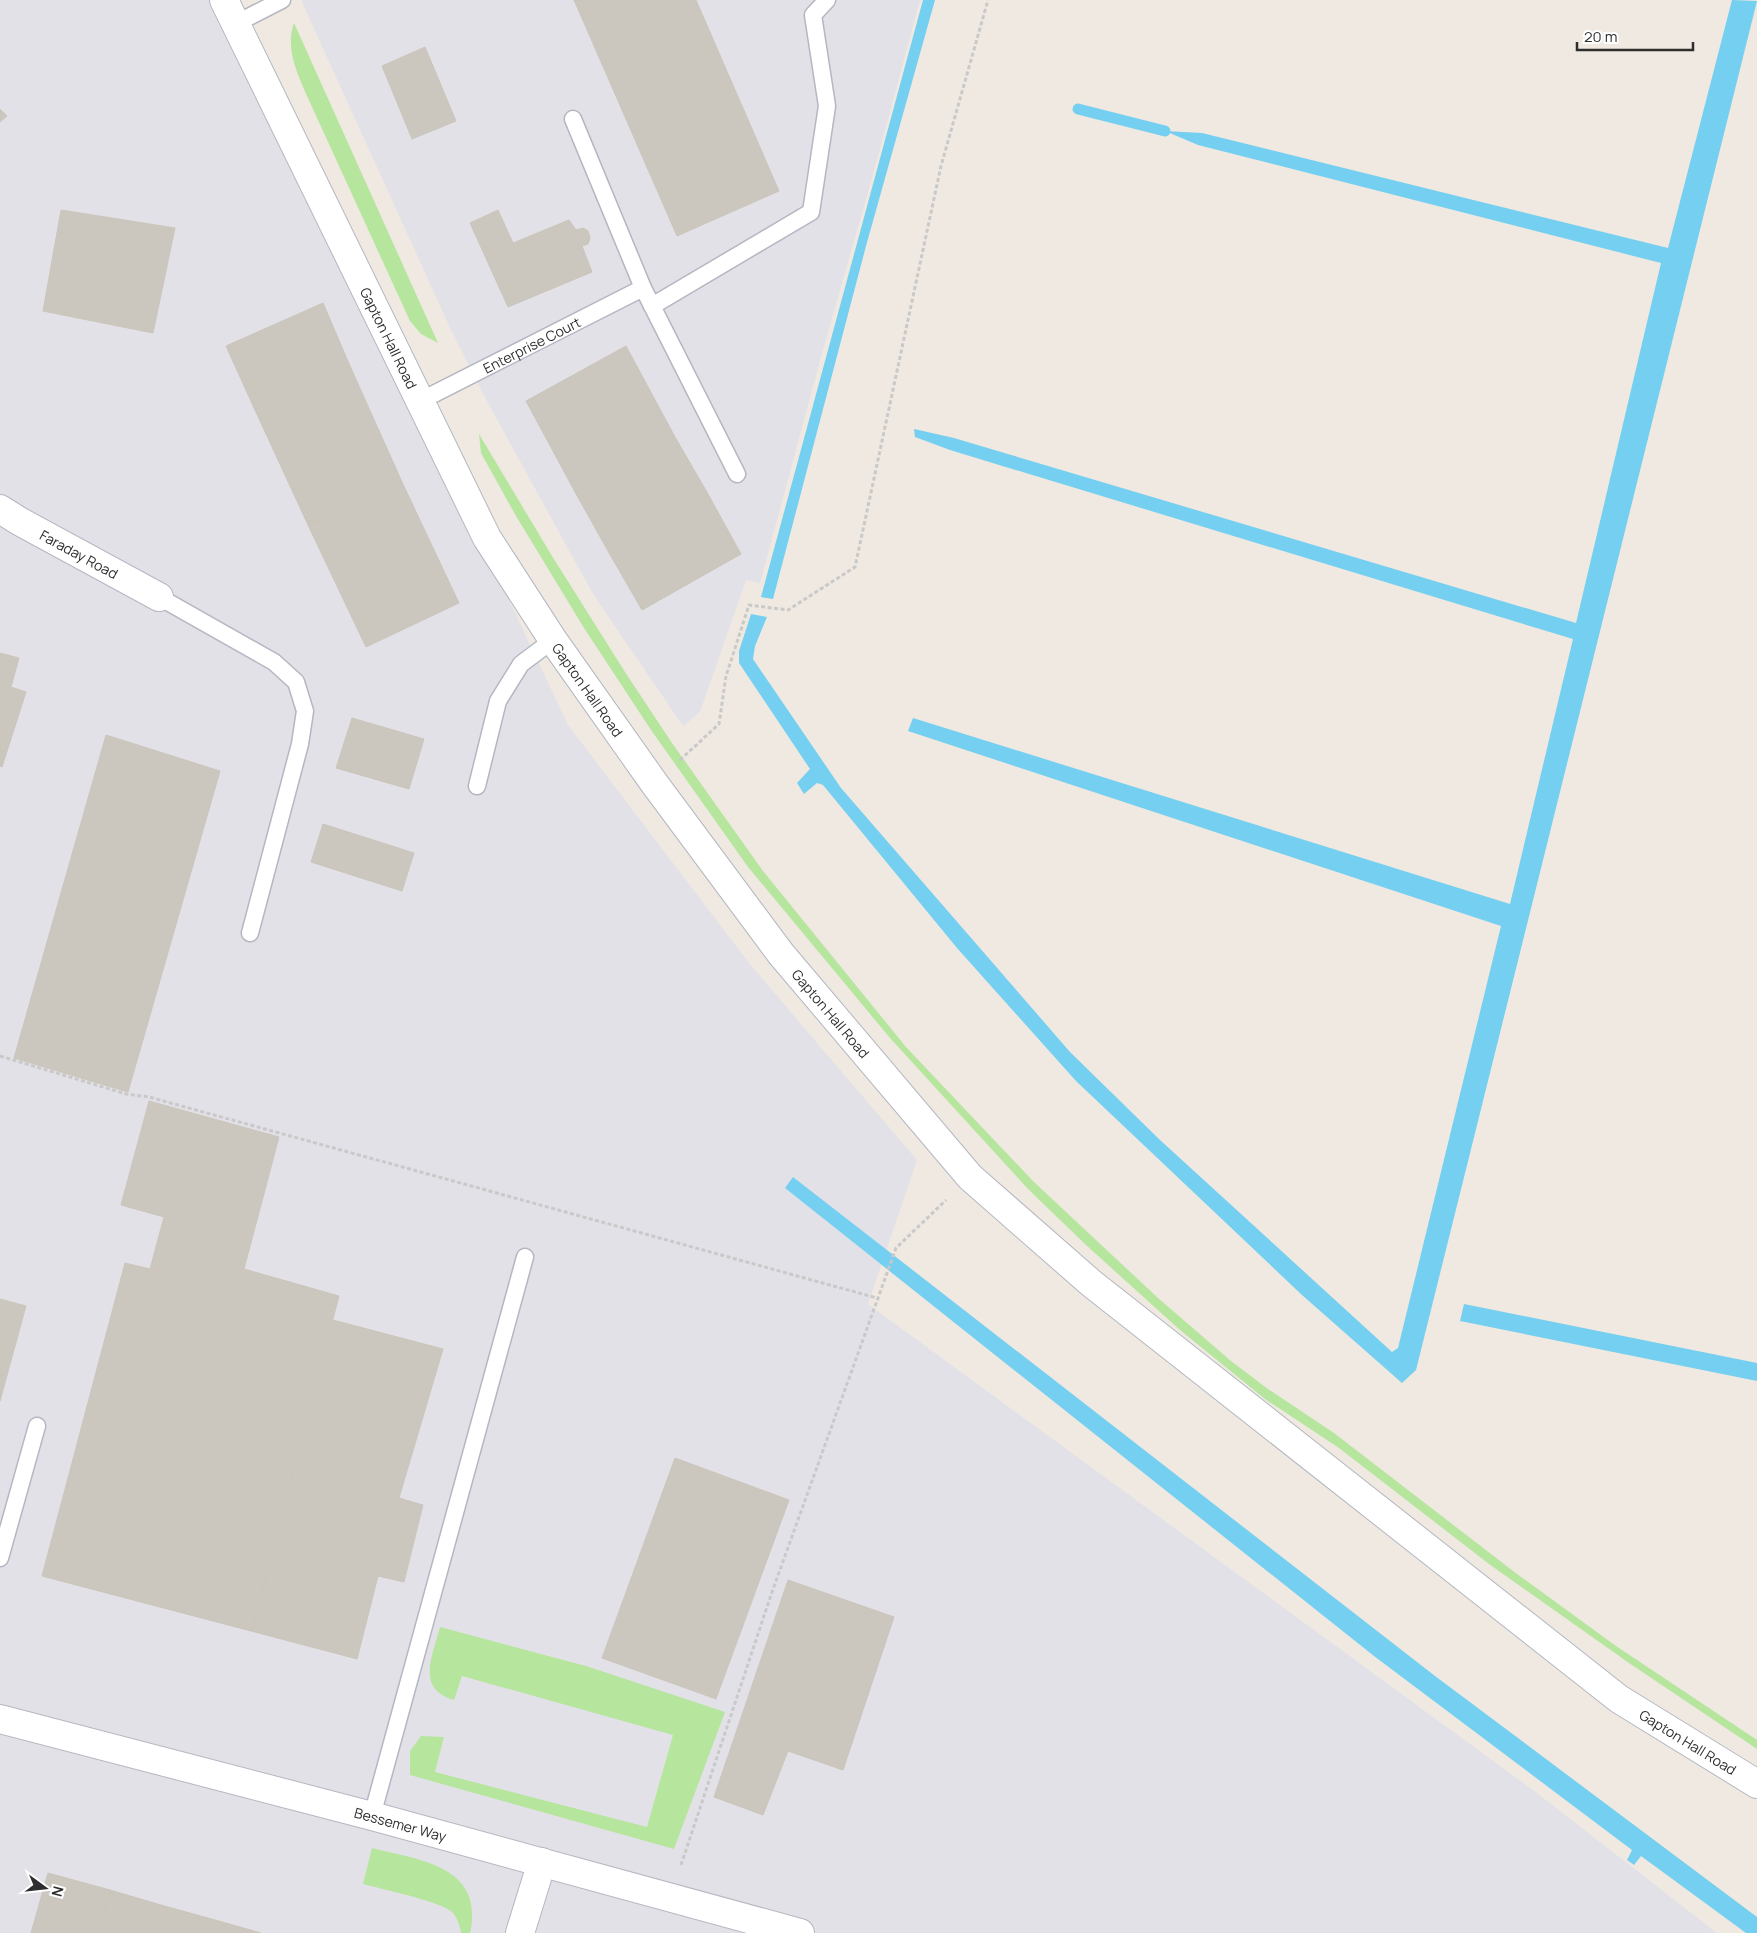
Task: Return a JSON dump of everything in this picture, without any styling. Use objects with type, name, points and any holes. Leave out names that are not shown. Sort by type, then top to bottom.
[{"type":"street","name":"Gapton Hall Road","points":[[230,12],[488,538],[553,640],[654,783],[781,954],[970,1177],[1091,1283],[1619,1699],[1757,1784]]},
{"type":"street","name":"Faraday Road","points":[[0,509],[159,597]]},
{"type":"street","name":"Bessemer Way","points":[[0,1719],[372,1816],[800,1933]]},
{"type":"street","points":[[520,1933],[542,1862]]},
{"type":"lane","points":[[230,12],[282,0]]},
{"type":"lane","points":[[652,306],[811,212],[827,106],[813,15],[828,0]]},
{"type":"lane","points":[[573,119],[643,288],[737,474]]},
{"type":"lane","name":"Enterprise Court","points":[[420,401],[643,288]]},
{"type":"lane","points":[[159,597],[274,662],[296,682],[305,711],[300,744],[250,932]]},
{"type":"lane","points":[[477,786],[498,701],[520,664],[553,640]]},
{"type":"lane","points":[[372,1816],[526,1257]]},
{"type":"lane","points":[[0,1558],[38,1426]]},
{"type":"path","points":[[654,783],[719,724],[726,676],[749,606],[788,610],[855,567],[941,166],[988,0]]},
{"type":"path","points":[[0,1056],[126,1094],[149,1097],[877,1298]]},
{"type":"path","points":[[670,1897],[772,1592],[896,1248],[970,1177]]},
{"type":"shaded area","points":[[0,0],[226,0],[568,725],[749,963],[917,1160],[868,1304],[1537,1793],[1717,1933],[0,1933]]},
{"type":"shaded area","points":[[301,0],[920,0],[760,583],[746,580],[700,712],[683,726],[593,594],[488,403],[452,332]]},
{"type":"green space","points":[[294,23],[438,343],[421,334],[410,321],[307,96],[293,60],[291,42]]},
{"type":"green space","points":[[479,434],[552,556],[625,672],[672,743],[763,871],[906,1047],[1034,1182],[1158,1298],[1231,1361],[1268,1389],[1334,1433],[1517,1574],[1616,1646],[1757,1740],[1757,1749],[1629,1663],[1489,1564],[1339,1448],[1265,1399],[1180,1330],[1086,1245],[1028,1189],[890,1038],[748,867],[651,730],[584,628],[516,516],[481,453]]},
{"type":"green space","points":[[440,1627],[586,1666],[725,1712],[674,1849],[410,1775],[410,1751],[421,1736],[444,1737],[435,1772],[647,1827],[673,1735],[462,1676],[454,1700],[442,1695],[434,1688],[430,1670]]},
{"type":"green space","points":[[372,1848],[428,1863],[445,1870],[458,1880],[468,1893],[472,1911],[470,1933],[461,1933],[455,1916],[445,1908],[363,1884]]},
{"type":"water","points":[[923,0],[935,0],[866,246],[773,599],[761,597]]},
{"type":"water","points":[[1732,0],[1757,1],[1416,1370],[1402,1383],[1302,1295],[1076,1081],[957,948],[823,785],[817,783],[804,794],[797,783],[810,769],[739,663],[739,651],[751,614],[767,617],[755,646],[753,659],[841,788],[1070,1052],[1160,1140],[1392,1352],[1398,1348],[1501,926],[908,731],[913,718],[1510,904],[1573,639],[950,450],[915,437],[914,429],[954,438],[1576,623],[1661,263],[1198,145],[1165,131],[1202,133],[1668,248]]},
{"type":"water","points":[[793,1177],[1435,1676],[1757,1917],[1757,1933],[1746,1933],[1641,1856],[1634,1865],[1627,1860],[1632,1850],[1374,1656],[785,1188]]},
{"type":"water","points":[[1464,1304],[1757,1363],[1757,1381],[1460,1321]]},
{"type":"building","points":[[574,0],[696,0],[779,191],[677,236]]},
{"type":"building","points":[[425,47],[456,121],[412,139],[382,66]]},
{"type":"building","points":[[0,109],[7,116],[0,122]]},
{"type":"building","points":[[61,210],[175,228],[153,333],[43,311]]},
{"type":"building","points":[[498,210],[513,243],[569,220],[576,230],[583,228],[588,231],[590,238],[588,244],[582,246],[592,272],[508,307],[470,223]]},
{"type":"building","points":[[323,303],[350,366],[255,410],[226,346]]},
{"type":"building","points":[[626,346],[675,437],[575,492],[526,401]]},
{"type":"building","points":[[350,366],[402,482],[308,525],[255,410]]},
{"type":"building","points":[[675,437],[708,494],[608,551],[575,492]]},
{"type":"building","points":[[402,482],[459,603],[366,647],[308,525]]},
{"type":"building","points":[[708,494],[741,554],[642,610],[608,551]]},
{"type":"building","points":[[0,653],[19,658],[11,687],[26,692],[2,767],[0,766]]},
{"type":"building","points":[[352,718],[424,739],[409,789],[336,768]]},
{"type":"building","points":[[106,735],[220,771],[128,1092],[14,1058]]},
{"type":"building","points":[[323,824],[414,853],[402,891],[311,862]]},
{"type":"building","points":[[149,1101],[279,1137],[244,1269],[339,1296],[251,1631],[42,1576],[125,1263],[150,1269],[164,1217],[121,1205]]},
{"type":"building","points":[[0,1299],[26,1306],[0,1401]]},
{"type":"building","points":[[333,1320],[443,1349],[399,1498],[423,1505],[404,1582],[378,1576],[357,1659],[251,1631]]},
{"type":"building","points":[[675,1458],[789,1500],[716,1699],[602,1658]]},
{"type":"building","points":[[788,1580],[894,1617],[843,1770],[788,1751],[763,1815],[714,1797]]},
{"type":"building","points":[[48,1873],[110,1890],[99,1933],[31,1933]]},
{"type":"building","points":[[110,1890],[168,1907],[161,1933],[99,1933]]},
{"type":"building","points":[[168,1907],[226,1923],[223,1933],[161,1933]]},
{"type":"building","points":[[226,1923],[261,1933],[223,1933]]},
{"type":"waterway","points":[[1078,109],[1165,131]]}]
